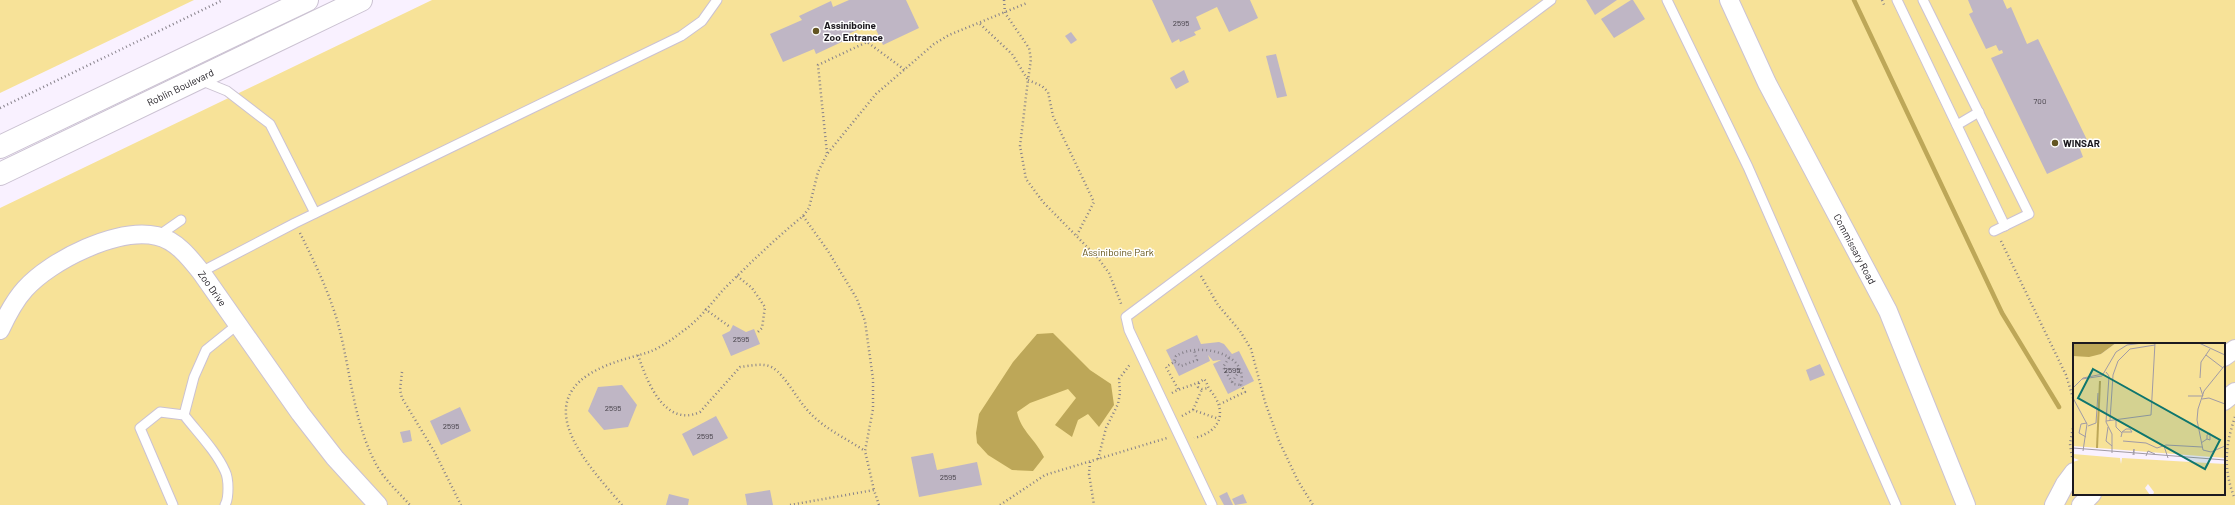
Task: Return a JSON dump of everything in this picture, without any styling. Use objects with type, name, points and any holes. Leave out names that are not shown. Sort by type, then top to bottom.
[{"type":"main road","points":[[0,147],[307,0]]},
{"type":"main road","name":"Roblin Boulevard","points":[[0,174],[360,0]]},
{"type":"street","name":"Commissary Road","points":[[1729,0],[1767,83],[1886,305],[1966,505]]},
{"type":"street","name":"Zoo Drive","points":[[0,330],[9,312],[26,288],[62,261],[106,240],[141,234],[158,236],[172,242],[183,251],[201,272],[300,413],[335,458],[378,505]]},
{"type":"street","points":[[2225,356],[2235,349]]},
{"type":"street","points":[[2225,400],[2235,392]]},
{"type":"street","points":[[2054,505],[2064,484],[2073,473]]},
{"type":"street","points":[[2081,505],[2091,495]]},
{"type":"lane","points":[[201,272],[315,213],[680,36],[702,21],[717,0]]},
{"type":"lane","points":[[1212,505],[1129,330],[1126,317],[1195,267],[1331,162],[1551,0]]},
{"type":"lane","points":[[1667,0],[1748,167],[1896,505]]},
{"type":"lane","points":[[1897,0],[2005,226]]},
{"type":"lane","points":[[1923,0],[1980,112],[2029,214],[1994,231]]},
{"type":"lane","points":[[197,78],[227,91],[270,124],[315,213]]},
{"type":"lane","points":[[1957,125],[1980,112]]},
{"type":"lane","points":[[158,236],[181,220]]},
{"type":"lane","points":[[184,415],[194,377],[206,350],[237,325]]},
{"type":"lane","points":[[173,505],[140,428],[160,412],[184,415],[226,472],[227,501],[225,505]]},
{"type":"path","points":[[0,108],[223,0]]},
{"type":"path","points":[[1004,0],[1005,13],[1029,48],[1031,59],[1020,146],[1026,179],[1043,202],[1077,236],[1109,273],[1126,317]]},
{"type":"path","points":[[622,505],[580,456],[569,432],[567,404],[572,392],[581,380],[592,372],[651,351],[684,331],[737,276],[803,216],[809,208],[818,172],[827,154],[866,105],[934,44],[949,36],[1027,3]]},
{"type":"path","points":[[980,24],[1012,54],[1028,80],[1042,86],[1048,92],[1053,116],[1094,202],[1077,236]]},
{"type":"path","points":[[827,154],[818,65],[867,42],[905,70]]},
{"type":"path","points":[[803,216],[828,251],[857,299],[865,321],[873,379],[873,409],[865,451],[879,505]]},
{"type":"path","points":[[295,223],[330,299],[337,320],[353,398],[368,448],[378,467],[410,505]]},
{"type":"path","points":[[1195,267],[1218,305],[1240,331],[1251,349],[1265,402],[1279,441],[1298,481],[1313,505]]},
{"type":"path","points":[[737,276],[752,288],[765,307],[762,328],[758,332]]},
{"type":"path","points":[[705,309],[730,327]]},
{"type":"path","points":[[1178,389],[1166,367],[1174,362],[1176,356],[1184,350],[1212,349],[1229,358],[1240,370],[1243,378],[1241,385],[1245,392],[1220,404]]},
{"type":"path","points":[[1174,362],[1181,366],[1197,360],[1194,350]]},
{"type":"path","points":[[1098,460],[1106,428],[1118,404],[1120,393],[1119,379],[1128,365],[1142,355]]},
{"type":"path","points":[[638,356],[647,384],[659,400],[671,411],[681,416],[693,416],[700,412],[740,367],[759,365],[772,367],[782,375],[792,391],[810,413],[821,423],[865,451]]},
{"type":"path","points":[[1229,358],[1223,367],[1232,382],[1234,384],[1241,385]]},
{"type":"path","points":[[1232,382],[1240,370]]},
{"type":"path","points":[[402,372],[400,390],[402,398],[426,437],[461,505]]},
{"type":"path","points":[[1000,505],[1045,475],[1180,438],[1206,436],[1214,428],[1219,419],[1220,404],[1204,379],[1199,383],[1191,384],[1178,389],[1163,401]]},
{"type":"path","points":[[1199,383],[1198,387],[1202,389]]},
{"type":"path","points":[[1202,389],[1209,388]]},
{"type":"path","points":[[1172,420],[1192,410],[1202,389]]},
{"type":"path","points":[[1192,410],[1219,419]]},
{"type":"path","points":[[2235,417],[2228,438],[2225,461],[2235,499]]},
{"type":"path","points":[[2073,428],[2070,444],[2073,458]]},
{"type":"path","points":[[1090,462],[1089,474],[1094,505]]},
{"type":"path","points":[[790,505],[874,490]]},
{"type":"green space","points":[[0,0],[194,0],[0,93]]},
{"type":"green space","name":"Assiniboine Park","points":[[432,0],[2235,0],[2235,505],[0,505],[0,208]]},
{"type":"shaded area","points":[[1053,333],[1090,370],[1111,384],[1114,405],[1099,427],[1088,414],[1078,420],[1072,437],[1055,425],[1076,398],[1068,389],[1030,403],[1017,412],[1025,430],[1044,457],[1033,471],[1012,470],[988,455],[977,443],[976,433],[979,414],[1013,362],[1037,334]]},
{"type":"building","name":"Assiniboine Zoo Entrance","points":[[849,0],[906,0],[919,28],[883,45],[873,23],[846,35],[848,39],[816,54],[814,49],[783,62],[770,34],[802,20],[799,16],[831,1],[833,7]]},
{"type":"building","points":[[1152,0],[1250,0],[1258,18],[1229,32],[1217,7],[1196,17],[1201,29],[1194,32],[1196,35],[1180,42],[1179,39],[1172,43]]},
{"type":"building","points":[[1586,0],[1617,0],[1595,15]]},
{"type":"building","points":[[1633,0],[1645,19],[1614,38],[1601,19]]},
{"type":"building","points":[[1968,0],[2003,0],[2007,9],[2011,7],[2027,44],[2038,39],[2089,144],[2080,149],[2083,157],[2047,174],[1991,58],[2003,53],[2002,50],[1999,51],[1996,45],[1986,49],[1969,14],[1973,12]]},
{"type":"building","points":[[1071,32],[1077,40],[1071,44],[1065,36]]},
{"type":"building","points":[[1276,54],[1287,96],[1277,98],[1266,56]]},
{"type":"building","points":[[1184,70],[1189,82],[1176,89],[1170,78]]},
{"type":"building","points":[[733,325],[746,332],[754,329],[760,344],[731,356],[722,335],[730,331]]},
{"type":"building","points":[[1197,335],[1201,344],[1219,342],[1224,344],[1232,354],[1239,351],[1254,381],[1228,394],[1213,364],[1221,360],[1213,361],[1208,355],[1210,361],[1179,376],[1166,350]]},
{"type":"building","points":[[1820,364],[1825,375],[1810,381],[1806,370]]},
{"type":"building","points":[[622,385],[637,405],[628,427],[604,430],[588,411],[598,387]]},
{"type":"building","points":[[460,407],[471,431],[441,445],[430,421]]},
{"type":"building","points":[[716,416],[728,438],[693,456],[682,434]]},
{"type":"building","points":[[410,430],[412,441],[403,443],[400,432]]},
{"type":"building","points":[[933,453],[937,470],[977,462],[982,485],[919,497],[911,457]]},
{"type":"building","points":[[770,490],[773,505],[747,505],[745,494]]},
{"type":"building","points":[[1227,492],[1233,505],[1224,505],[1219,496]]},
{"type":"building","points":[[669,494],[689,499],[688,505],[666,505]]},
{"type":"building","points":[[1243,494],[1247,503],[1235,505],[1232,499]]},
{"type":"waterway","points":[[1854,0],[2002,313],[2059,407]]},
{"type":"place","name":"Assiniboine Zoo Entrance","points":[[816,31]]},
{"type":"place","name":"WINSAR","points":[[2055,143]]}]
